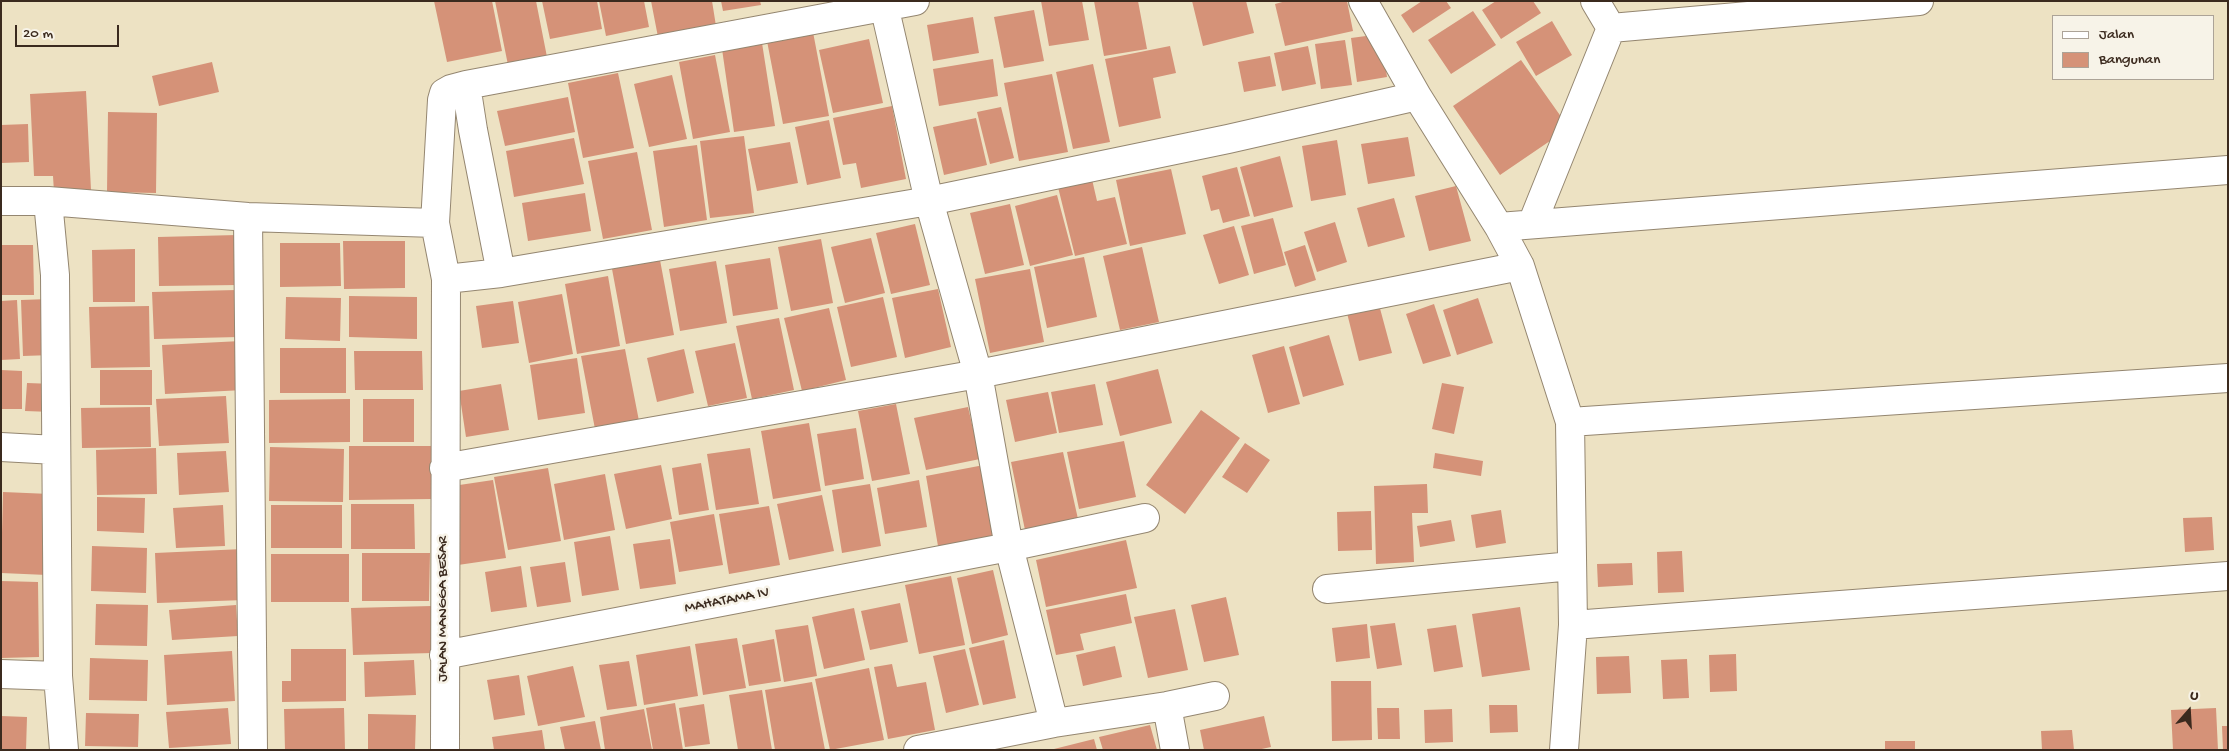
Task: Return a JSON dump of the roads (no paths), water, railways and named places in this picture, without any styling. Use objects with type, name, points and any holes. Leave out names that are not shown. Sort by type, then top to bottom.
[{"type":"street","points":[[502,274],[473,130],[466,85],[884,5],[914,1]]},
{"type":"street","points":[[1363,1],[1417,96],[1499,227],[1520,266],[1570,422],[1573,625],[1564,750]]},
{"type":"street","points":[[1595,1],[1611,28]]},
{"type":"street","points":[[1611,28],[1919,1]]},
{"type":"street","points":[[884,5],[929,201],[978,374],[1010,547],[1054,723]]},
{"type":"street","points":[[1532,224],[1611,28]]},
{"type":"street","name":"JALAN MANGGA BESAR","points":[[445,750],[444,468],[446,279],[435,223],[442,100],[444,93],[466,85]]},
{"type":"street","points":[[446,279],[502,274],[929,201],[1228,139],[1417,96]]},
{"type":"street","points":[[1499,227],[2228,170]]},
{"type":"street","points":[[1,201],[48,201],[248,217],[435,223]]},
{"type":"street","points":[[48,201],[55,275],[58,676],[64,750]]},
{"type":"street","points":[[248,217],[254,750]]},
{"type":"street","points":[[444,468],[978,374],[1520,266]]},
{"type":"street","points":[[1570,422],[2228,378]]},
{"type":"street","points":[[1,447],[56,450]]},
{"type":"street","name":"MAHATAMA IV","points":[[444,655],[1010,547],[1145,518]]},
{"type":"street","points":[[1327,590],[1572,566]]},
{"type":"street","points":[[1573,625],[2228,576]]},
{"type":"street","points":[[1,674],[58,676]]},
{"type":"street","points":[[918,750],[1054,723],[1168,706],[1215,696]]},
{"type":"street","points":[[1168,706],[1175,750]]}]
